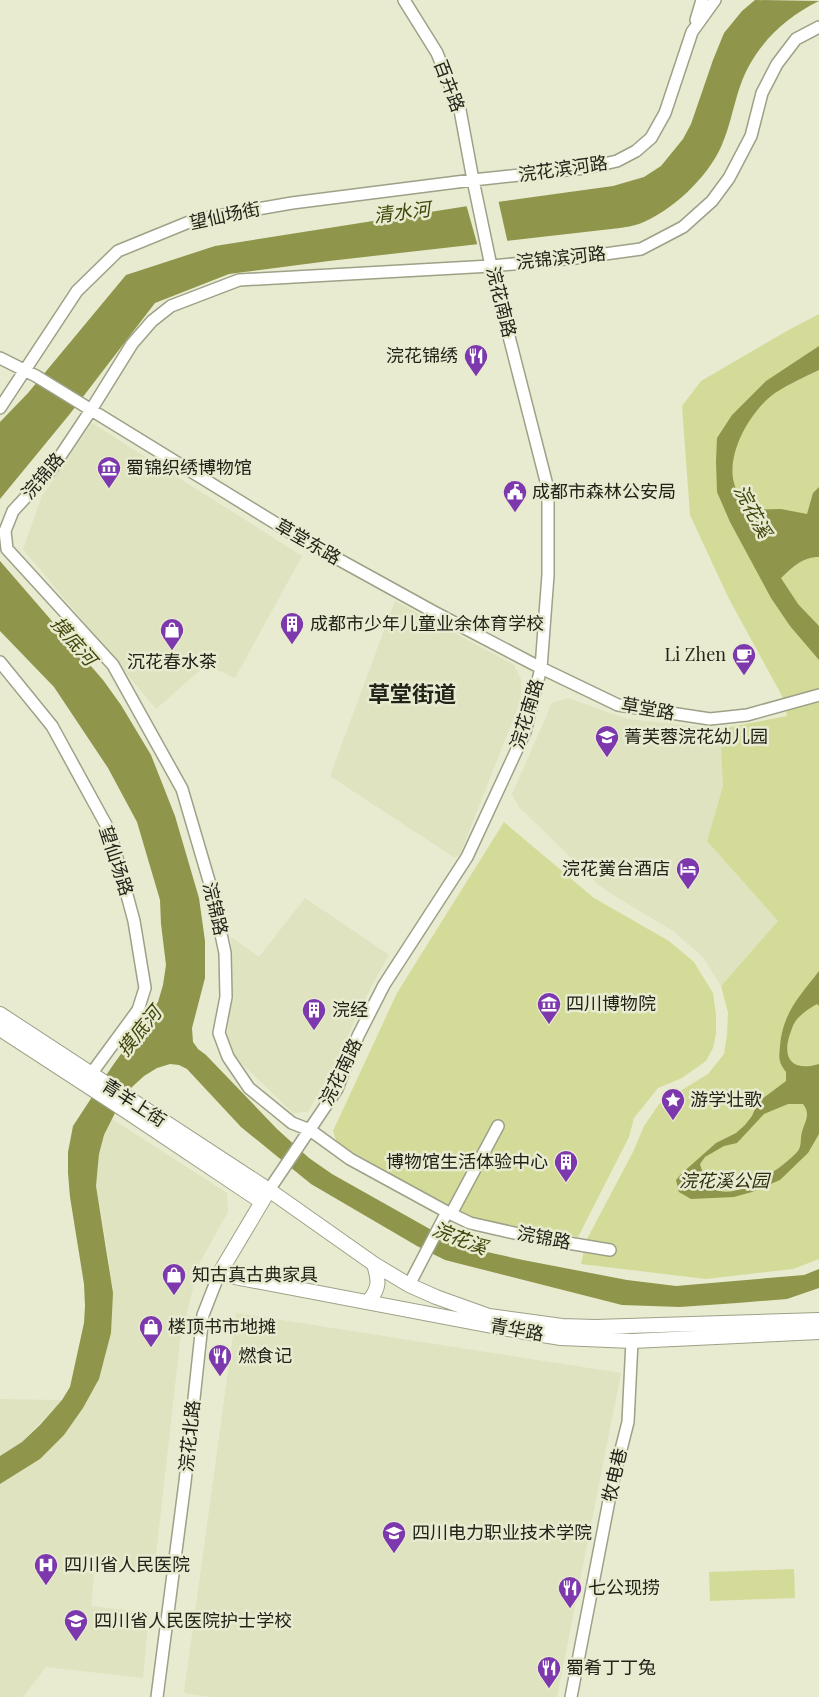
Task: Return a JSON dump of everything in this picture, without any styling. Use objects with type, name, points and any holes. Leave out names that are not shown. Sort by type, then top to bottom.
[{"type":"main road","name":"青羊上街","points":[[0,1014],[128,1106],[266,1196]]},
{"type":"main road","name":"青羊上街","points":[[0,1029],[92,1080]]},
{"type":"main road","name":"青华路","points":[[266,1196],[409,1285],[436,1297],[490,1316],[562,1326],[606,1327],[819,1320]]},
{"type":"main road","name":"浣花北路","points":[[219,1274],[266,1196]]},
{"type":"main road","points":[[368,1302],[375,1294],[378,1285],[374,1264]]},
{"type":"main road","name":"青华路","points":[[219,1274],[552,1337],[632,1341],[819,1332]]},
{"type":"street","name":"百卉路","points":[[404,0],[437,54],[460,110],[473,180]]},
{"type":"street","name":"浣花滨河路","points":[[473,180],[586,168],[617,161],[636,151],[651,138],[665,113],[702,0]]},
{"type":"street","name":"浣花滨河路","points":[[692,32],[715,0]]},
{"type":"street","name":"浣锦滨河路","points":[[87,407],[132,344],[152,321],[171,306],[239,280],[491,266],[576,258],[641,248],[683,227],[712,201],[729,178],[751,136],[762,93],[777,64],[796,40],[819,27]]},
{"type":"street","name":"浣花南路","points":[[266,1196],[280,1172],[337,1089],[358,1036],[384,985],[467,857],[525,732],[541,668],[548,575],[548,489],[491,266],[473,180]]},
{"type":"street","name":"望仙场街","points":[[0,408],[77,291],[118,251],[194,220],[292,203],[473,180]]},
{"type":"street","name":"草堂东路","points":[[0,358],[36,376],[298,538],[541,668]]},
{"type":"street","name":"浣锦路","points":[[87,407],[51,470],[13,511],[5,532],[7,549],[113,665],[182,789],[212,891],[225,953],[226,997],[219,1033],[228,1057],[248,1088],[292,1123],[310,1130],[350,1158],[449,1213],[470,1223],[532,1237],[610,1250]]},
{"type":"street","name":"望仙场路","points":[[0,662],[52,726],[110,832],[134,921],[145,988],[138,1010],[92,1080]]},
{"type":"street","name":"草堂路","points":[[541,668],[618,705],[710,719],[747,715],[819,695]]},
{"type":"street","points":[[409,1285],[436,1231],[449,1213],[498,1126]]},
{"type":"street","name":"浣花北路","points":[[157,1697],[186,1482],[203,1315],[219,1274]]},
{"type":"street","name":"牧电巷","points":[[572,1697],[612,1485],[628,1422],[632,1341]]},
{"type":"shaded area","points":[[92,423],[302,556],[235,678],[206,665],[156,709],[23,549],[42,496]]},
{"type":"shaded area","points":[[395,601],[514,665],[521,679],[521,700],[460,854],[455,858],[330,776]]},
{"type":"shaded area","points":[[568,698],[627,719],[720,729],[723,786],[707,841],[778,921],[721,986],[703,957],[673,931],[600,886],[519,807],[512,794],[552,703]]},
{"type":"shaded area","points":[[305,898],[389,955],[372,985],[332,1069],[308,1112],[293,1113],[240,1062],[230,1049],[227,1036],[232,989],[231,937],[259,957]]},
{"type":"shaded area","points":[[112,1119],[227,1193],[228,1212],[199,1264],[180,1341],[154,1573],[95,1566],[91,1606],[149,1613],[143,1678],[46,1667],[23,1697],[0,1697],[0,1484],[40,1459],[83,1408],[99,1379],[111,1333],[109,1259],[96,1186],[99,1154],[104,1135]]},
{"type":"shaded area","name":"四川电力职业技术学院","points":[[236,1313],[621,1373],[557,1697],[210,1697],[184,1693]]},
{"type":"shaded area","points":[[0,1399],[62,1400],[22,1442],[0,1456]]},
{"type":"green space","name":"浣花溪公园","points":[[819,314],[819,1259],[793,1269],[706,1279],[581,1264],[586,1241],[633,1152],[644,1126],[659,1104],[708,1074],[724,1054],[728,1013],[721,986],[778,921],[707,841],[723,786],[720,729],[787,716],[782,696],[728,597],[690,515],[682,406],[701,381]]},
{"type":"green space","name":"四川博物院","points":[[504,822],[594,898],[669,941],[694,962],[713,993],[716,1034],[713,1048],[706,1061],[682,1078],[658,1088],[634,1118],[629,1137],[578,1237],[470,1219],[337,1143],[333,1131],[397,993]]},
{"type":"green space","points":[[794,1569],[795,1598],[710,1601],[709,1572]]},
{"type":"water","points":[[755,0],[819,1],[798,13],[763,44],[745,74],[725,137],[715,159],[687,193],[651,219],[620,228],[229,274],[155,303],[69,415],[0,499],[0,422],[28,393],[126,275],[215,246],[468,206],[613,186],[644,177],[661,166],[683,139],[691,124],[724,33],[742,11]]},
{"type":"water","name":"浣花溪","points":[[819,346],[819,370],[775,393],[757,410],[749,421],[737,446],[732,471],[736,490],[748,510],[781,509],[807,514],[813,493],[819,487],[819,557],[803,561],[781,578],[798,604],[819,626],[819,660],[790,626],[771,598],[730,522],[717,492],[716,461],[717,438],[732,415],[766,381]]},
{"type":"water","name":"摸底河","points":[[0,561],[103,680],[121,705],[151,755],[175,816],[199,898],[205,941],[205,978],[192,1028],[193,1042],[277,1129],[309,1158],[332,1174],[444,1237],[487,1252],[627,1280],[676,1286],[804,1275],[819,1269],[819,1288],[787,1299],[680,1307],[622,1305],[445,1260],[417,1246],[311,1184],[241,1127],[187,1069],[179,1065],[170,1064],[157,1068],[132,1087],[117,1109],[104,1135],[99,1154],[96,1186],[113,1293],[111,1333],[99,1379],[83,1408],[64,1435],[40,1459],[0,1484],[0,1456],[22,1442],[40,1425],[62,1400],[70,1387],[84,1323],[84,1284],[68,1173],[68,1152],[73,1126],[158,1002],[166,965],[160,900],[137,822],[108,768],[54,687],[0,631]]},
{"type":"water","points":[[819,971],[819,1006],[817,1004],[797,1019],[792,1027],[787,1046],[789,1058],[798,1065],[811,1066],[819,1064],[819,1134],[808,1153],[780,1180],[752,1192],[734,1197],[691,1199],[679,1192],[676,1180],[681,1174],[716,1143],[736,1133],[752,1116],[758,1102],[786,1081],[786,1072],[780,1063],[779,1057],[785,1023],[799,997]],"holes":[[[788,1104],[803,1104],[807,1111],[807,1118],[799,1149],[792,1157],[762,1179],[739,1189],[729,1192],[720,1191],[709,1184],[704,1177],[700,1164],[705,1157],[724,1146],[737,1143],[764,1114]]]},
{"type":"pier","points":[[498,199],[508,244],[478,247],[466,204]]},
{"type":"place","name":"浣花锦绣","points":[[476,377]]},
{"type":"place","name":"蜀锦织绣博物馆","points":[[109,489]]},
{"type":"place","name":"成都市森林公安局","points":[[515,513]]},
{"type":"place","name":"成都市少年儿童业余体育学校","points":[[292,645]]},
{"type":"place","name":"沉花春水茶","points":[[172,651]]},
{"type":"place","name":"Li Zhen","points":[[744,676]]},
{"type":"place","name":"菁芙蓉浣花幼儿园","points":[[607,758]]},
{"type":"place","name":"浣花黉台酒店","points":[[688,890]]},
{"type":"place","name":"四川博物院","points":[[549,1025]]},
{"type":"place","name":"浣经","points":[[314,1031]]},
{"type":"place","name":"游学壮歌","points":[[673,1121]]},
{"type":"place","name":"博物馆生活体验中心","points":[[566,1183]]},
{"type":"place","name":"知古真古典家具","points":[[174,1296]]},
{"type":"place","name":"楼顶书市地摊","points":[[151,1348]]},
{"type":"place","name":"燃食记","points":[[220,1377]]},
{"type":"place","name":"四川电力职业技术学院","points":[[394,1554]]},
{"type":"place","name":"四川省人民医院","points":[[46,1586]]},
{"type":"place","name":"七公现捞","points":[[570,1609]]},
{"type":"place","name":"四川省人民医院护士学校","points":[[76,1642]]},
{"type":"place","name":"蜀肴丁丁兔","points":[[549,1689]]},
{"type":"district","name":"草堂街道","points":[[412,694]]},
{"type":"water label","name":"清水河","points":[[402,212]]}]
